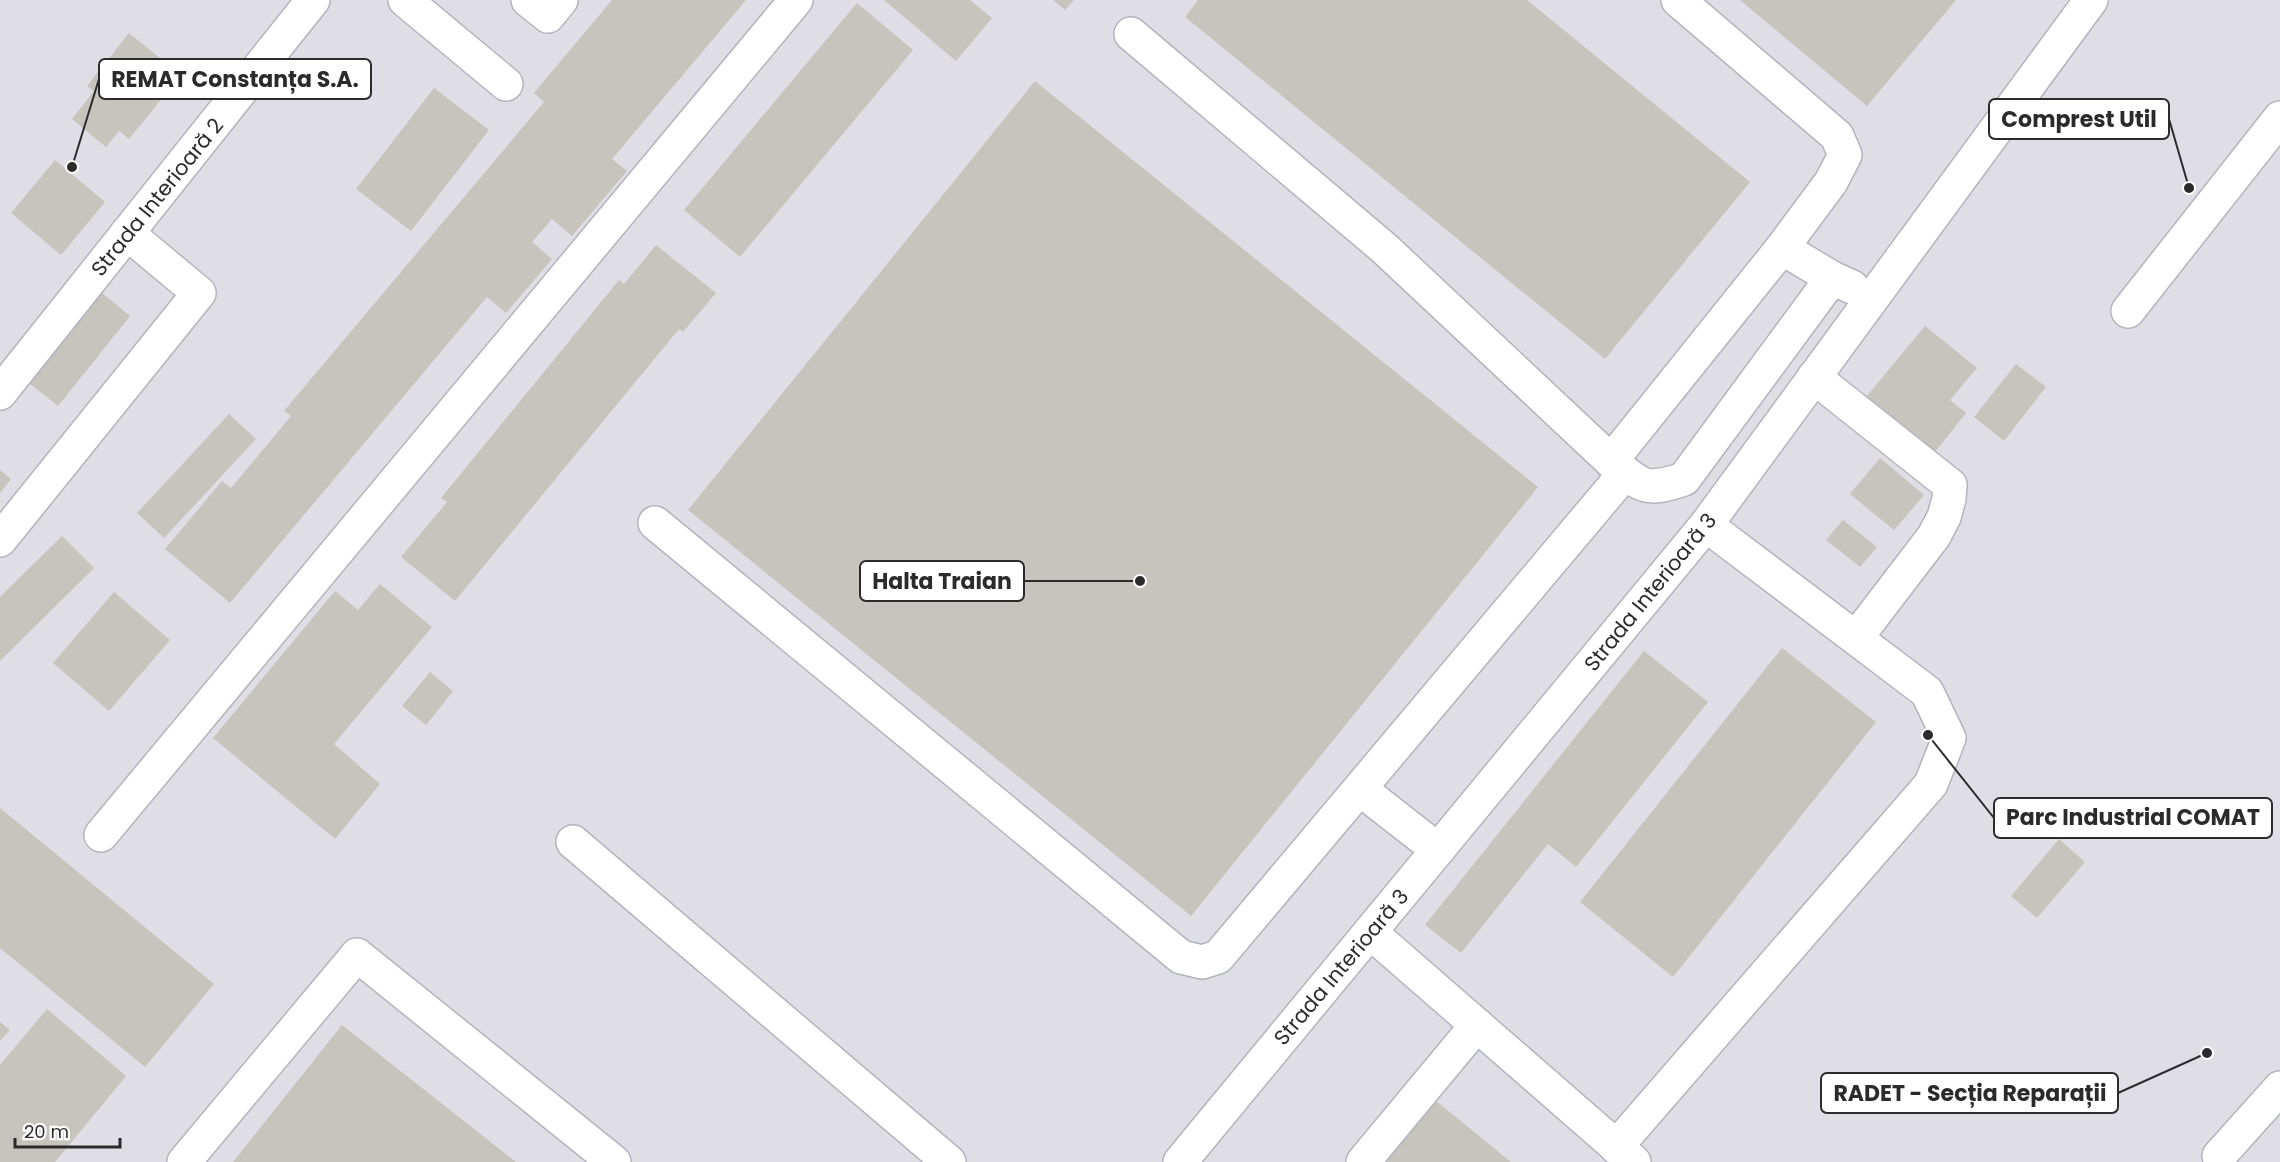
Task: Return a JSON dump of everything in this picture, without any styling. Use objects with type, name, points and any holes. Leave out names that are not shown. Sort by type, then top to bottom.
[{"type":"lane","name":"Strada Interioară 2","points":[[0,393],[313,0]]},
{"type":"lane","points":[[405,0],[506,84]]},
{"type":"lane","points":[[528,0],[548,16],[561,0]]},
{"type":"lane","points":[[101,835],[796,0]]},
{"type":"lane","points":[[655,523],[1181,957],[1202,962],[1218,957],[1359,789],[1618,467],[1831,182],[1845,155],[1837,136],[1678,0]]},
{"type":"lane","name":"Strada Interioară 3","points":[[1180,1162],[1706,525],[2091,0]]},
{"type":"lane","points":[[1131,34],[1384,248],[1618,467],[1640,484],[1661,487],[1684,479],[1832,278]]},
{"type":"lane","points":[[2128,311],[2280,118]]},
{"type":"lane","points":[[0,540],[199,293],[127,233]]},
{"type":"lane","points":[[1782,248],[1832,278],[1873,297]]},
{"type":"lane","points":[[1814,377],[1950,485],[1944,517],[1934,536],[1856,638]]},
{"type":"lane","points":[[1370,932],[1625,1154],[1931,784],[1949,738],[1926,692],[1706,525]]},
{"type":"lane","points":[[1359,789],[1437,850]]},
{"type":"lane","points":[[573,842],[949,1162]]},
{"type":"lane","points":[[184,1162],[357,955],[614,1162]]},
{"type":"lane","points":[[1363,1162],[1477,1024]]},
{"type":"lane","points":[[2219,1156],[2280,1088]]},
{"type":"shaded area","points":[[0,0],[2280,0],[2280,1162],[0,1162]]},
{"type":"building","points":[[612,0],[746,0],[612,159],[627,171],[572,236],[552,219],[532,242],[552,259],[506,313],[487,297],[230,603],[165,549],[222,481],[231,488],[291,416],[284,411],[544,102],[534,93]]},
{"type":"building","points":[[884,0],[970,0],[992,18],[956,61]]},
{"type":"building","points":[[1053,0],[1074,0],[1065,10]]},
{"type":"building","points":[[1198,0],[1527,0],[1750,182],[1605,359],[1185,17]]},
{"type":"building","points":[[1740,0],[1956,0],[1867,106]]},
{"type":"building","points":[[857,3],[913,50],[740,257],[684,210]]},
{"type":"building","points":[[129,33],[181,75],[129,139],[119,131],[106,147],[72,119],[94,91],[87,86]]},
{"type":"building","points":[[1035,81],[1538,487],[1191,916],[688,510]]},
{"type":"building","points":[[434,88],[489,130],[411,231],[356,189]]},
{"type":"building","points":[[55,160],[105,202],[61,255],[11,213]]},
{"type":"building","points":[[656,245],[716,293],[683,332],[679,329],[455,601],[401,557],[447,502],[441,498],[619,280],[624,284]]},
{"type":"building","points":[[102,293],[130,316],[58,406],[29,383]]},
{"type":"building","points":[[1925,326],[1977,368],[1950,400],[1966,413],[1930,458],[1862,402]]},
{"type":"building","points":[[2016,364],[2046,387],[2004,441],[1974,417]]},
{"type":"building","points":[[229,414],[256,439],[164,538],[137,513]]},
{"type":"building","points":[[1880,458],[1924,495],[1894,530],[1850,494]]},
{"type":"building","points":[[0,470],[11,479],[0,493]]},
{"type":"building","points":[[1843,520],[1877,547],[1860,567],[1826,540]]},
{"type":"building","points":[[62,536],[94,568],[0,661],[0,597]]},
{"type":"building","points":[[380,584],[432,627],[334,744],[380,784],[335,839],[213,738],[335,591],[358,610]]},
{"type":"building","points":[[114,592],[170,640],[109,711],[53,663]]},
{"type":"building","points":[[1782,648],[1876,722],[1673,977],[1580,902]]},
{"type":"building","points":[[1644,651],[1708,702],[1576,867],[1548,844],[1461,953],[1425,925]]},
{"type":"building","points":[[430,672],[453,691],[426,725],[402,706]]},
{"type":"building","points":[[0,808],[214,984],[145,1067],[0,948]]},
{"type":"building","points":[[2059,839],[2085,862],[2037,918],[2011,896]]},
{"type":"building","points":[[47,1009],[126,1076],[55,1162],[0,1162],[0,1065]]},
{"type":"building","points":[[0,1022],[10,1030],[0,1041]]},
{"type":"building","points":[[342,1025],[516,1162],[233,1162]]},
{"type":"building","points":[[1430,1096],[1511,1162],[1376,1162]]},
{"type":"place","name":"REMAT Constanța S.A.","points":[[72,167]]},
{"type":"place","name":"Comprest Util","points":[[2189,188]]},
{"type":"place","name":"Halta Traian","points":[[1140,581]]},
{"type":"place","name":"Parc Industrial COMAT","points":[[1928,735]]},
{"type":"place","name":"RADET - Secția Reparații","points":[[2207,1053]]}]
